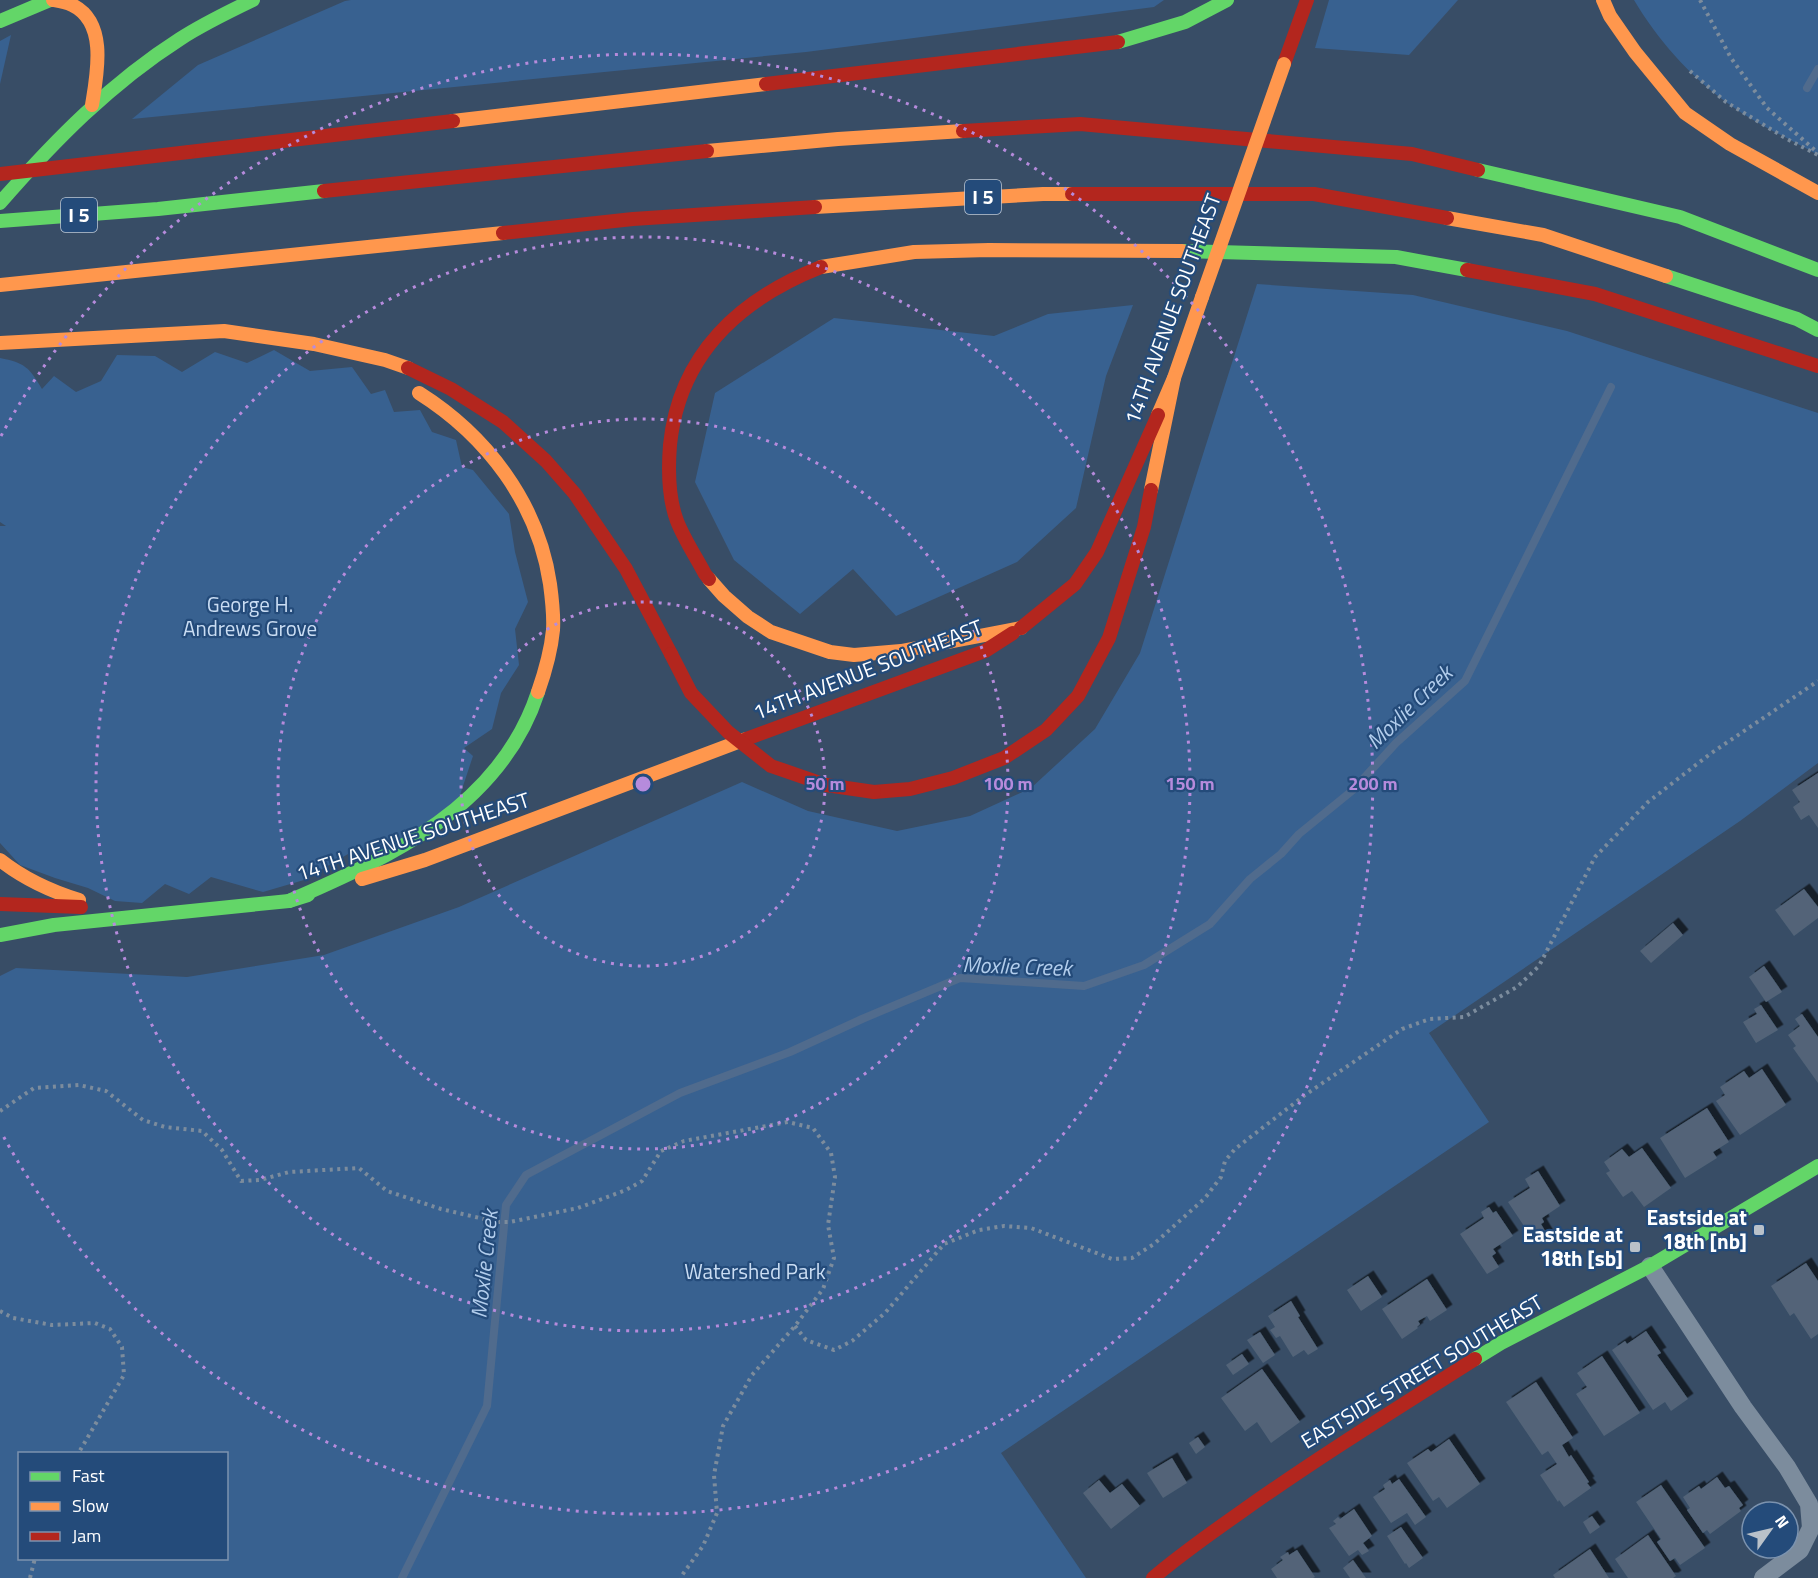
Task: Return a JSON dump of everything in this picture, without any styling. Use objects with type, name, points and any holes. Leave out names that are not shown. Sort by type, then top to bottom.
[{"type":"main road","points":[[0,21],[52,0],[66,1],[78,7],[92,24],[97,46],[98,66],[93,105]]},
{"type":"main road","points":[[0,203],[32,165],[93,105],[182,36],[253,0]]},
{"type":"main road","points":[[0,174],[1110,44],[1153,34],[1185,23],[1227,0]]},
{"type":"main road","points":[[1603,0],[1610,16],[1635,52],[1685,113],[1730,144],[1818,193]]},
{"type":"main road","name":"14TH AVENUE SOUTHEAST","points":[[0,935],[54,925],[289,900],[425,860],[985,651],[1021,628],[1075,584],[1097,552],[1174,378],[1306,5]]},
{"type":"main road","name":"I 5","points":[[0,221],[158,209],[838,139],[1080,124],[1412,154],[1680,217],[1818,270]]},
{"type":"main road","name":"I 5","points":[[0,285],[633,219],[772,209],[1043,194],[1314,194],[1543,235],[1797,319],[1818,330]]},
{"type":"main road","points":[[1021,628],[901,651],[854,655],[830,652],[771,632],[748,617],[724,596],[705,574],[677,520],[669,487],[672,425],[681,392],[696,361],[717,335],[739,314],[766,294],[795,277],[825,265],[914,252],[989,250],[1196,252],[1396,257],[1595,294],[1818,366]]},
{"type":"main road","points":[[0,344],[224,331],[314,344],[385,360],[418,372],[451,389],[503,422],[546,461],[575,494],[626,568],[691,693],[728,732],[771,766],[826,785],[874,792],[910,789],[942,781],[1004,758],[1046,730],[1078,696],[1109,638],[1144,527],[1174,378]]},
{"type":"main road","points":[[314,344],[376,371]]},
{"type":"main road","points":[[289,900],[345,877],[420,837],[450,815],[476,791],[511,751],[529,720],[547,661],[553,624],[551,597],[540,540],[529,514],[479,441],[438,405],[410,388]]},
{"type":"main road","points":[[0,860],[14,872],[36,885],[94,906]]},
{"type":"main road","name":"14TH AVENUE SOUTHEAST","points":[[0,904],[51,908],[94,906],[163,914]]},
{"type":"main road","name":"EASTSIDE STREET SOUTHEAST","points":[[1153,1578],[1178,1557],[1272,1490],[1378,1420],[1501,1344],[1650,1266],[1818,1166]]},
{"type":"street","points":[[1650,1266],[1743,1407],[1787,1467],[1809,1504],[1811,1528],[1800,1550],[1763,1578]]},
{"type":"path","points":[[1700,0],[1731,57],[1767,108],[1818,154]]},
{"type":"path","points":[[1684,66],[1726,102],[1787,139],[1818,154]]},
{"type":"path","points":[[795,1326],[806,1340],[834,1350],[852,1341],[885,1313],[944,1244],[979,1230],[1004,1226],[1030,1228],[1112,1259],[1132,1258],[1154,1244],[1205,1198],[1221,1177],[1225,1161],[1235,1149],[1305,1095],[1402,1029],[1430,1019],[1464,1017],[1517,987],[1539,966],[1595,857],[1648,802],[1710,754],[1818,681]]},
{"type":"path","points":[[0,1112],[34,1088],[79,1085],[106,1090],[143,1120],[165,1127],[202,1131],[222,1150],[242,1181],[260,1180],[289,1172],[359,1168],[387,1191],[441,1209],[496,1222],[510,1222],[578,1208],[626,1190],[642,1181],[661,1151],[684,1141],[788,1122],[813,1128],[831,1153],[835,1177],[828,1225],[834,1258],[823,1289],[795,1326],[752,1375],[723,1426],[714,1475],[717,1514],[704,1546],[680,1578]]},
{"type":"path","points":[[0,1311],[13,1318],[52,1325],[95,1323],[110,1329],[122,1347],[124,1375],[79,1452]]},
{"type":"path","points":[[30,1578],[34,1560]]},
{"type":"green space","points":[[351,0],[1164,0],[1154,7],[806,52],[132,119],[198,65]]},
{"type":"green space","points":[[1329,0],[1458,0],[1409,55],[1315,48]]},
{"type":"green space","points":[[1634,0],[1818,0],[1818,155],[1748,117],[1712,91],[1675,56],[1653,29]]},
{"type":"green space","points":[[11,35],[0,84],[0,41]]},
{"type":"green space","name":"Watershed Park","points":[[1257,284],[1413,295],[1567,331],[1818,413],[1818,763],[1740,821],[1429,1033],[1489,1122],[1001,1453],[1086,1578],[0,1578],[0,976],[16,968],[187,977],[324,955],[459,907],[742,782],[808,811],[897,831],[970,816],[1031,788],[1095,729],[1140,653]]},
{"type":"green space","points":[[1133,305],[1106,376],[1076,508],[1017,562],[896,616],[853,569],[800,614],[734,560],[695,482],[715,393],[834,318],[994,336],[1048,314]]},
{"type":"green space","name":"George H. Andrews Grove","points":[[274,350],[310,371],[352,367],[371,394],[385,390],[394,412],[420,410],[432,432],[456,440],[462,467],[473,470],[509,514],[515,552],[528,602],[515,629],[519,665],[501,693],[492,729],[464,748],[473,756],[457,804],[383,852],[348,854],[304,880],[263,892],[211,877],[189,894],[165,884],[142,903],[115,901],[88,888],[20,865],[0,843],[0,526],[6,526],[0,522],[0,358],[26,367],[42,389],[54,376],[76,392],[101,381],[117,355],[155,356],[182,372],[215,352],[247,363]]},
{"type":"building","points":[[1818,773],[1818,828],[1809,815],[1801,820],[1793,807],[1800,802],[1792,790]]},
{"type":"building","points":[[1804,889],[1818,907],[1818,918],[1794,936],[1775,910]]},
{"type":"building","points":[[1673,923],[1683,935],[1651,963],[1640,951]]},
{"type":"building","points":[[1764,966],[1782,992],[1766,1002],[1749,977]]},
{"type":"building","points":[[1761,1005],[1778,1030],[1756,1043],[1743,1022],[1757,1014],[1754,1009]]},
{"type":"building","points":[[1802,1014],[1818,1037],[1818,1083],[1793,1048],[1796,1046],[1788,1035],[1800,1026],[1795,1019]]},
{"type":"building","points":[[1762,1069],[1786,1105],[1740,1135],[1716,1101],[1725,1095],[1720,1087],[1744,1071],[1749,1078]]},
{"type":"building","points":[[1707,1108],[1729,1142],[1713,1152],[1717,1158],[1685,1178],[1660,1138]]},
{"type":"building","points":[[1642,1148],[1671,1188],[1644,1207],[1632,1191],[1623,1197],[1606,1173],[1610,1171],[1604,1162],[1622,1149],[1629,1157]]},
{"type":"building","points":[[1538,1171],[1560,1206],[1542,1218],[1544,1222],[1541,1224],[1548,1236],[1536,1244],[1508,1202],[1530,1188],[1525,1179]]},
{"type":"building","points":[[1489,1207],[1493,1213],[1496,1211],[1513,1236],[1493,1249],[1496,1253],[1492,1256],[1499,1267],[1487,1274],[1460,1234],[1484,1218],[1481,1212]]},
{"type":"building","points":[[1806,1263],[1818,1281],[1818,1334],[1811,1339],[1794,1313],[1790,1316],[1771,1286]]},
{"type":"building","points":[[1368,1276],[1382,1297],[1361,1311],[1347,1290]]},
{"type":"building","points":[[1427,1279],[1447,1310],[1430,1321],[1427,1316],[1418,1321],[1420,1324],[1418,1328],[1402,1339],[1382,1309]]},
{"type":"building","points":[[1291,1301],[1318,1349],[1308,1355],[1304,1350],[1293,1357],[1280,1336],[1276,1338],[1270,1330],[1275,1327],[1268,1316]]},
{"type":"building","points":[[1646,1331],[1661,1353],[1657,1355],[1688,1399],[1671,1411],[1665,1402],[1653,1410],[1612,1350],[1625,1341],[1627,1344]]},
{"type":"building","points":[[1260,1332],[1275,1355],[1263,1363],[1247,1340]]},
{"type":"building","points":[[1242,1354],[1249,1364],[1233,1375],[1226,1365]]},
{"type":"building","points":[[1602,1356],[1640,1413],[1604,1436],[1576,1394],[1587,1387],[1577,1373]]},
{"type":"building","points":[[1262,1369],[1300,1422],[1271,1443],[1257,1422],[1245,1431],[1221,1398]]},
{"type":"building","points":[[1536,1382],[1573,1438],[1562,1445],[1569,1457],[1571,1455],[1591,1488],[1564,1507],[1540,1475],[1557,1464],[1548,1451],[1542,1455],[1506,1402]]},
{"type":"building","points":[[1198,1437],[1205,1447],[1196,1454],[1189,1443]]},
{"type":"building","points":[[1449,1439],[1480,1484],[1447,1508],[1439,1497],[1433,1501],[1407,1463],[1428,1449],[1431,1452]]},
{"type":"building","points":[[1172,1458],[1187,1483],[1163,1498],[1147,1473]]},
{"type":"building","points":[[1717,1477],[1725,1488],[1729,1486],[1740,1501],[1740,1512],[1710,1534],[1707,1530],[1703,1533],[1687,1510],[1690,1508],[1683,1497],[1699,1486],[1701,1489]]},
{"type":"building","points":[[1399,1479],[1426,1517],[1415,1525],[1407,1513],[1391,1523],[1373,1497],[1385,1489],[1383,1485],[1390,1480],[1392,1484]]},
{"type":"building","points":[[1099,1480],[1110,1493],[1122,1484],[1140,1506],[1111,1529],[1083,1493]]},
{"type":"building","points":[[1661,1485],[1705,1548],[1680,1565],[1675,1558],[1670,1561],[1657,1542],[1661,1539],[1636,1502]]},
{"type":"building","points":[[1354,1509],[1372,1536],[1363,1543],[1369,1551],[1362,1555],[1358,1550],[1349,1556],[1329,1528],[1336,1524],[1333,1521],[1338,1517],[1340,1519]]},
{"type":"building","points":[[1592,1516],[1600,1527],[1590,1534],[1583,1522]]},
{"type":"building","points":[[1401,1527],[1423,1558],[1409,1568],[1387,1536]]},
{"type":"building","points":[[1648,1535],[1676,1576],[1673,1578],[1628,1578],[1615,1559]]},
{"type":"building","points":[[1590,1549],[1609,1578],[1555,1578],[1553,1575]]},
{"type":"building","points":[[1297,1550],[1315,1577],[1277,1578],[1271,1569],[1283,1560],[1280,1557]]},
{"type":"building","points":[[1353,1560],[1366,1578],[1350,1578],[1343,1568]]},
{"type":"waterway","name":"Moxlie Creek","points":[[1807,88],[1818,69]]},
{"type":"waterway","name":"Moxlie Creek","points":[[402,1578],[487,1406],[506,1205],[526,1175],[680,1093],[790,1052],[960,978],[1084,986],[1144,965],[1210,924],[1250,879],[1281,854],[1299,834],[1353,790],[1396,743],[1465,681],[1611,387]]},
{"type":"traffic: fast","points":[[0,21],[50,0]]},
{"type":"traffic: fast","points":[[0,203],[62,135],[130,74],[189,34],[253,0]]},
{"type":"traffic: fast","points":[[1118,42],[1185,22],[1227,0]]},
{"type":"traffic: fast","points":[[1478,170],[1680,217],[1818,270]]},
{"type":"traffic: fast","points":[[0,221],[158,209],[324,191]]},
{"type":"traffic: fast","points":[[1182,251],[1396,257],[1467,270]]},
{"type":"traffic: fast","points":[[1666,276],[1797,319],[1818,330]]},
{"type":"traffic: fast","points":[[289,901],[366,866],[403,846],[438,823],[470,797],[498,767],[521,732],[538,692]]},
{"type":"traffic: fast","points":[[0,935],[54,925],[289,901],[308,895]]},
{"type":"traffic: fast","points":[[1475,1359],[1501,1343],[1650,1266],[1818,1166]]},
{"type":"traffic: slow","points":[[53,0],[72,5],[91,23],[97,50],[92,105]]},
{"type":"traffic: slow","points":[[1603,0],[1610,16],[1635,52],[1685,113],[1730,144],[1818,193]]},
{"type":"traffic: slow","points":[[1202,297],[1284,64]]},
{"type":"traffic: slow","points":[[453,121],[766,84]]},
{"type":"traffic: slow","points":[[707,151],[963,131]]},
{"type":"traffic: slow","points":[[815,207],[1072,194]]},
{"type":"traffic: slow","points":[[1447,218],[1543,235],[1666,276]]},
{"type":"traffic: slow","points":[[0,285],[503,233]]},
{"type":"traffic: slow","points":[[821,267],[914,252],[1182,251]]},
{"type":"traffic: slow","points":[[1158,415],[1174,378],[1202,297]]},
{"type":"traffic: slow","points":[[0,343],[224,331],[314,344],[385,360],[408,368]]},
{"type":"traffic: slow","points":[[1151,490],[1174,378]]},
{"type":"traffic: slow","points":[[419,393],[444,410],[487,451],[521,499],[534,526],[544,554],[550,584],[553,619],[549,654],[538,692]]},
{"type":"traffic: slow","points":[[709,579],[748,617],[771,632],[830,652],[854,655],[901,651],[1021,628]]},
{"type":"traffic: slow","points":[[362,879],[425,860],[746,739]]},
{"type":"traffic: slow","points":[[0,860],[38,884],[79,900]]},
{"type":"traffic: jam","points":[[1284,64],[1307,0]]},
{"type":"traffic: jam","points":[[766,84],[1118,42]]},
{"type":"traffic: jam","points":[[189,152],[453,121]]},
{"type":"traffic: jam","points":[[963,131],[1080,124],[1412,154],[1478,170]]},
{"type":"traffic: jam","points":[[324,191],[707,151]]},
{"type":"traffic: jam","points":[[0,174],[189,152]]},
{"type":"traffic: jam","points":[[1072,194],[1314,194],[1447,218]]},
{"type":"traffic: jam","points":[[503,233],[633,219],[815,207]]},
{"type":"traffic: jam","points":[[709,579],[680,528],[670,493],[670,445],[676,413],[686,383],[700,357],[740,313],[792,280],[821,267]]},
{"type":"traffic: jam","points":[[1467,270],[1595,294],[1818,366]]},
{"type":"traffic: jam","points":[[408,368],[451,389],[503,422],[546,461],[575,494],[626,569],[671,654]]},
{"type":"traffic: jam","points":[[1021,628],[1075,584],[1097,552],[1158,415]]},
{"type":"traffic: jam","points":[[874,792],[910,789],[953,778],[1004,758],[1046,730],[1078,696],[1109,638],[1144,527],[1151,490]]},
{"type":"traffic: jam","points":[[746,739],[985,651],[1013,633]]},
{"type":"traffic: jam","points":[[671,654],[691,693],[728,732],[771,766],[826,785],[874,792]]},
{"type":"traffic: jam","points":[[0,904],[81,907]]},
{"type":"traffic: jam","points":[[1153,1578],[1196,1544],[1270,1492],[1475,1359]]},
{"type":"place","name":"Eastside at 18th [nb]","points":[[1759,1230]]},
{"type":"place","name":"Eastside at 18th [sb]","points":[[1635,1247]]}]
